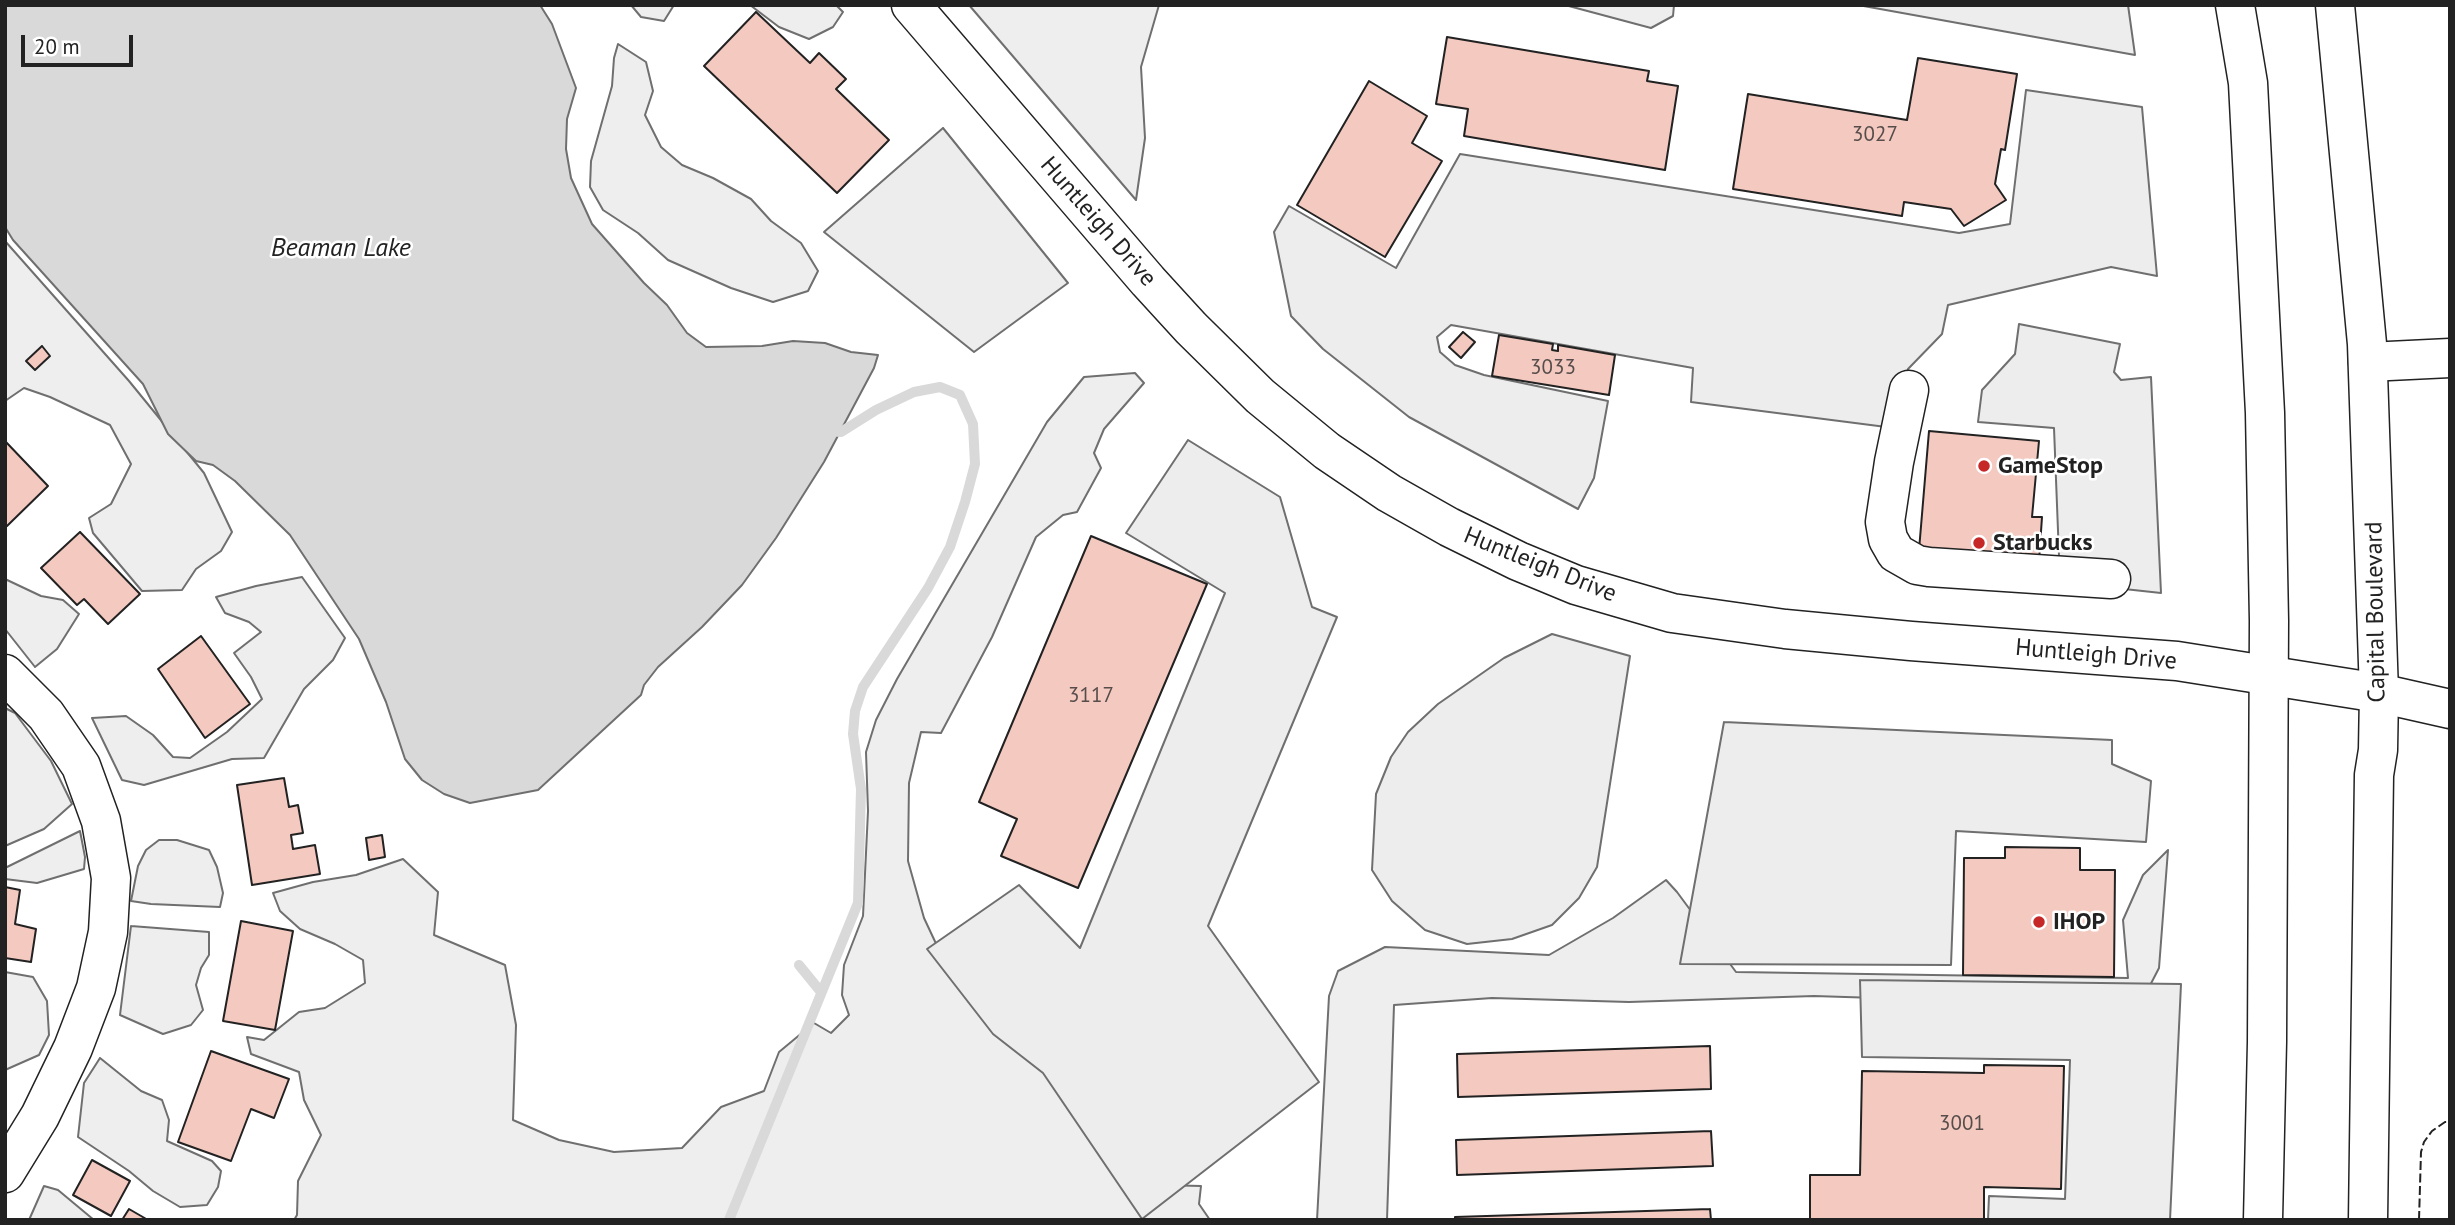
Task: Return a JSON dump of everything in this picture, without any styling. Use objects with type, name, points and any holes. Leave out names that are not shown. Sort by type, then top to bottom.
[{"type":"main road","name":"Huntleigh Drive","points":[[911,5],[1148,281],[1260,396],[1327,450],[1389,493],[1518,561],[1576,585],[1672,614],[1899,640],[2176,661],[2379,693],[2450,709]]},
{"type":"main road","points":[[2235,5],[2248,83],[2266,426],[2269,676],[2263,1220]]},
{"type":"main road","name":"Capital Boulevard","points":[[2335,5],[2368,362],[2379,693],[2378,750],[2374,775],[2368,1220]]},
{"type":"main road","points":[[2368,362],[2450,358]]},
{"type":"main road","points":[[1909,390],[1885,522],[1888,539],[1896,553],[1917,565],[2111,579]]},
{"type":"main road","points":[[5,674],[46,715],[81,766],[102,821],[111,878],[108,932],[96,988],[73,1048],[40,1116],[5,1173]]},
{"type":"shaded area","points":[[631,5],[674,5],[664,21],[641,17]]},
{"type":"shaded area","points":[[750,5],[836,5],[843,12],[833,27],[809,39],[779,27]]},
{"type":"shaded area","points":[[969,5],[1159,5],[1141,67],[1145,138],[1136,200]]},
{"type":"shaded area","points":[[1565,5],[1674,5],[1673,16],[1651,28]]},
{"type":"shaded area","points":[[1858,5],[2128,5],[2135,55]]},
{"type":"shaded area","points":[[618,44],[646,62],[653,91],[645,115],[661,147],[682,165],[751,199],[771,221],[801,243],[818,271],[808,291],[773,302],[731,288],[668,260],[638,233],[603,210],[590,187],[591,161],[612,86]]},
{"type":"shaded area","points":[[2026,90],[2142,107],[2157,276],[2111,267],[1948,305],[1942,334],[1908,369],[1894,428],[1691,402],[1693,368],[1451,325],[1437,337],[1440,352],[1455,365],[1484,375],[1608,401],[1594,478],[1578,509],[1409,417],[1323,349],[1291,316],[1274,232],[1289,206],[1396,268],[1460,154],[1959,233],[2010,224]]},
{"type":"shaded area","points":[[943,128],[1068,283],[974,352],[824,232]]},
{"type":"shaded area","points":[[5,241],[129,381],[204,473],[232,532],[221,551],[196,569],[182,590],[142,591],[93,533],[89,518],[111,504],[131,464],[110,425],[24,388],[5,401]]},
{"type":"shaded area","points":[[2019,324],[2120,344],[2114,372],[2121,380],[2151,377],[2161,593],[2060,582],[2054,428],[1978,422],[1982,390],[2015,354]]},
{"type":"shaded area","points":[[1135,373],[1144,383],[1104,429],[1094,453],[1101,468],[1077,512],[1063,515],[1036,537],[992,637],[941,733],[921,732],[909,783],[908,861],[924,918],[939,950],[1160,1185],[1201,1186],[1199,1204],[1210,1220],[294,1220],[297,1215],[298,1181],[321,1135],[304,1100],[299,1072],[251,1054],[247,1037],[264,1040],[299,1012],[325,1008],[365,983],[363,960],[300,929],[280,911],[273,893],[313,882],[356,875],[403,859],[438,892],[434,935],[505,965],[516,1025],[513,1120],[559,1140],[614,1152],[682,1148],[721,1107],[764,1091],[779,1052],[814,1023],[831,1033],[849,1015],[842,995],[844,965],[863,916],[868,811],[866,752],[876,720],[897,679],[1047,422],[1084,377]]},
{"type":"shaded area","points":[[1188,440],[1280,497],[1312,607],[1337,617],[1208,926],[1319,1082],[1142,1219],[1043,1073],[993,1034],[927,949],[1019,885],[1080,948],[1225,593],[1126,533]]},
{"type":"shaded area","points":[[302,577],[345,638],[333,660],[304,689],[264,758],[232,759],[144,785],[122,780],[92,718],[126,716],[153,735],[173,757],[190,758],[227,732],[262,699],[234,653],[261,632],[249,622],[225,613],[216,597]]},
{"type":"shaded area","points":[[5,579],[41,596],[63,600],[79,614],[57,649],[35,667],[5,629]]},
{"type":"shaded area","points":[[1552,634],[1630,656],[1597,867],[1579,898],[1552,925],[1512,939],[1467,944],[1425,930],[1392,901],[1372,870],[1376,794],[1391,757],[1408,732],[1438,704],[1504,658]]},
{"type":"shaded area","points":[[5,708],[15,713],[51,761],[72,804],[44,829],[5,846]]},
{"type":"shaded area","points":[[1724,722],[2112,740],[2112,764],[2151,781],[2146,842],[1956,831],[1951,965],[1680,964]]},
{"type":"shaded area","points":[[80,831],[85,857],[84,869],[37,883],[5,879],[5,868]]},
{"type":"shaded area","points":[[159,840],[177,840],[209,850],[217,867],[223,893],[220,907],[131,901],[138,866],[146,850]]},
{"type":"shaded area","points":[[2168,850],[2159,968],[2144,997],[2034,1003],[1814,996],[1629,1002],[1492,998],[1394,1005],[1387,1220],[1317,1220],[1329,996],[1338,971],[1385,947],[1549,955],[1613,918],[1666,880],[1736,972],[2128,978],[2123,920],[2143,875]]},
{"type":"shaded area","points":[[131,926],[209,932],[209,955],[201,968],[196,985],[203,1010],[191,1025],[163,1034],[120,1015]]},
{"type":"shaded area","points":[[5,972],[33,977],[47,1001],[49,1035],[39,1055],[5,1070]]},
{"type":"shaded area","points":[[1860,980],[2181,984],[2170,1220],[1988,1220],[1989,1196],[2065,1199],[2070,1060],[1862,1057]]},
{"type":"shaded area","points":[[100,1058],[141,1091],[162,1100],[169,1120],[167,1141],[212,1161],[221,1171],[218,1187],[207,1205],[180,1207],[78,1137],[84,1083]]},
{"type":"shaded area","points":[[44,1186],[58,1190],[94,1220],[29,1220]]},
{"type":"water","name":"Beaman Lake","points":[[5,5],[540,5],[552,24],[576,88],[567,119],[566,149],[571,178],[592,224],[667,305],[687,333],[706,347],[762,346],[793,341],[825,343],[851,352],[878,355],[874,368],[824,462],[776,538],[742,585],[702,627],[658,667],[644,685],[641,695],[538,790],[470,803],[444,794],[422,780],[405,759],[386,702],[359,639],[290,535],[235,481],[213,465],[196,461],[168,434],[143,384],[13,240],[5,227]]},
{"type":"building","points":[[756,12],[810,63],[819,53],[846,79],[836,89],[889,140],[837,193],[704,66]]},
{"type":"building","points":[[1447,37],[1649,71],[1647,81],[1678,86],[1665,170],[1464,136],[1468,109],[1436,104]]},
{"type":"building","points":[[1918,58],[2017,74],[2005,150],[2001,149],[1995,184],[2006,200],[1964,226],[1951,209],[1904,202],[1902,216],[1733,189],[1748,94],[1907,120]]},
{"type":"building","points":[[1369,81],[1427,116],[1412,143],[1442,161],[1385,257],[1297,205]]},
{"type":"building","points":[[1463,332],[1475,342],[1461,358],[1449,347]]},
{"type":"building","points":[[1499,335],[1553,344],[1552,350],[1558,351],[1558,345],[1615,355],[1609,395],[1492,376]]},
{"type":"building","points":[[42,346],[50,356],[35,370],[26,361]]},
{"type":"building","points":[[1929,431],[2039,441],[2032,517],[2042,517],[2039,561],[1919,550]]},
{"type":"building","points":[[5,441],[48,486],[7,526],[5,524]]},
{"type":"building","points":[[80,532],[140,594],[108,624],[84,599],[77,605],[41,568]]},
{"type":"building","points":[[1091,536],[1207,584],[1078,888],[1001,856],[1017,819],[979,802]]},
{"type":"building","points":[[201,636],[250,704],[205,738],[158,669]]},
{"type":"building","points":[[284,778],[289,807],[298,805],[303,833],[291,835],[293,849],[315,845],[320,874],[252,885],[237,785]]},
{"type":"building","points":[[382,835],[385,857],[369,860],[366,838]]},
{"type":"building","name":"IHOP","points":[[2005,847],[2080,848],[2080,870],[2115,870],[2114,977],[1963,975],[1964,858],[2005,858]]},
{"type":"building","points":[[5,887],[20,890],[15,924],[36,929],[31,962],[5,958]]},
{"type":"building","points":[[241,921],[293,931],[275,1030],[223,1021]]},
{"type":"building","points":[[1710,1046],[1711,1089],[1458,1097],[1457,1054]]},
{"type":"building","points":[[211,1051],[289,1079],[274,1118],[251,1109],[231,1161],[178,1142]]},
{"type":"building","points":[[1984,1065],[2064,1066],[2061,1189],[1984,1187],[1984,1220],[1810,1220],[1810,1175],[1860,1175],[1862,1071],[1984,1073]]},
{"type":"building","points":[[1711,1131],[1713,1166],[1457,1175],[1456,1140]]},
{"type":"building","points":[[92,1160],[130,1181],[111,1216],[73,1195]]},
{"type":"building","points":[[129,1209],[148,1220],[122,1220]]},
{"type":"building","points":[[1710,1209],[1711,1220],[1455,1220],[1455,1217]]},
{"type":"waterway","points":[[729,1220],[858,903],[861,789],[853,734],[855,711],[863,687],[928,588],[950,547],[975,464],[973,424],[960,395],[940,387],[914,392],[876,410],[841,432],[827,431]]},
{"type":"waterway","points":[[799,965],[821,992]]},
{"type":"fence","points":[[2419,1220],[2421,1152],[2424,1142],[2432,1131],[2445,1122],[2450,1122]]},
{"type":"place","name":"GameStop","points":[[1984,466]]},
{"type":"place","name":"Starbucks","points":[[1979,543]]},
{"type":"place","name":"IHOP","points":[[2039,922]]}]
